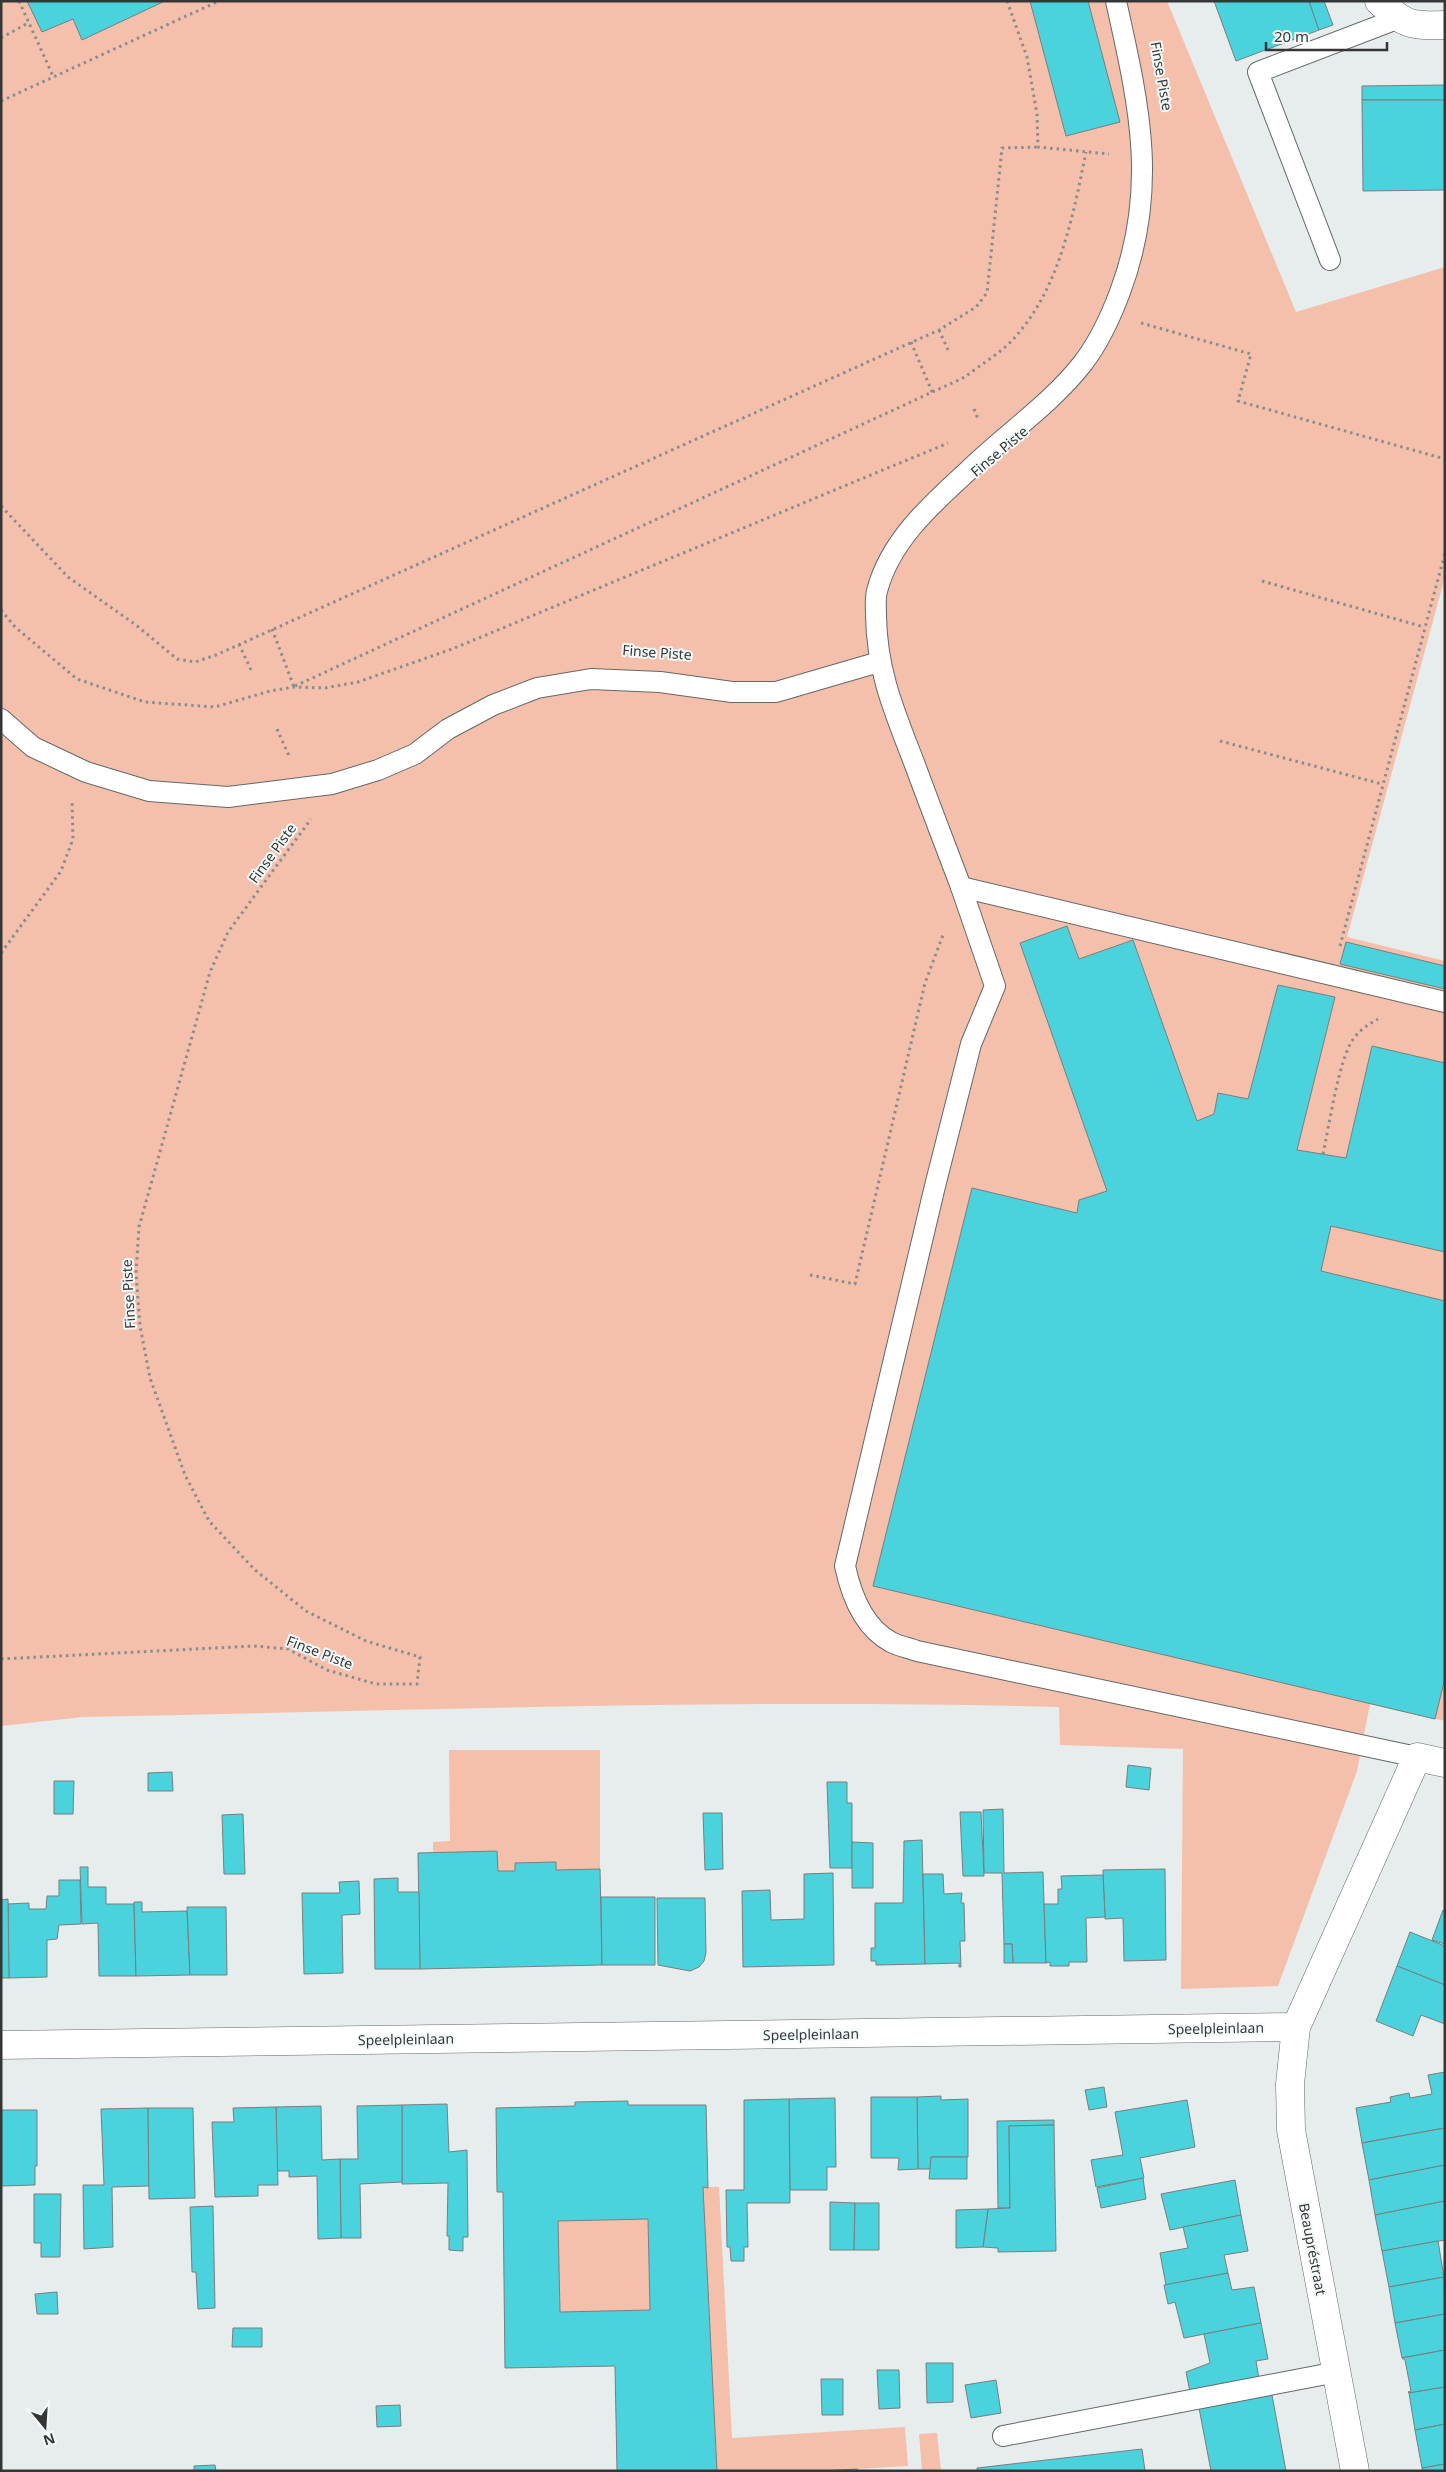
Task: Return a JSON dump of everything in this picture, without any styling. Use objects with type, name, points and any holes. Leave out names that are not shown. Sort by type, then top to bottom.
[{"type":"street","points":[[1440,1],[1445,9]]},
{"type":"street","points":[[1388,10],[1418,26],[1445,25]]},
{"type":"street","points":[[1296,2027],[1417,1757],[1445,1763]]},
{"type":"street","name":"Speelpleinlaan","points":[[1,2045],[1296,2027]]},
{"type":"street","name":"Beaupréstraat","points":[[1296,2027],[1290,2084],[1290,2130],[1355,2471]]},
{"type":"lane","points":[[1116,1],[1140,114],[1144,157],[1141,213],[1129,268],[1111,315],[1077,369],[1045,405],[991,449],[919,516],[890,560],[876,592],[879,662],[892,703],[961,887],[995,986],[971,1044],[928,1214],[845,1566],[852,1596],[867,1620],[890,1642],[917,1651],[1417,1757]]},
{"type":"lane","points":[[1330,260],[1258,72],[1388,10]]},
{"type":"lane","points":[[1,719],[33,747],[86,772],[149,790],[228,797],[332,784],[378,770],[415,754],[448,729],[493,705],[537,688],[591,679],[660,682],[732,692],[776,692],[879,662]]},
{"type":"lane","points":[[961,887],[1445,1002]]},
{"type":"lane","points":[[1003,2436],[1337,2372]]},
{"type":"path","points":[[19,1],[53,76]]},
{"type":"path","points":[[1,101],[219,1]]},
{"type":"path","points":[[1007,1],[1027,57],[1037,114],[1038,147]]},
{"type":"path","points":[[1,38],[28,23]]},
{"type":"path","points":[[1,506],[68,577],[136,625],[177,659],[195,662],[939,330],[976,307],[987,293],[1002,148],[1038,147],[1144,157]]},
{"type":"path","points":[[294,687],[933,394],[965,377],[1016,337],[1044,295],[1064,246],[1076,203],[1086,152]]},
{"type":"path","points":[[1111,315],[1251,354],[1238,401],[1445,459]]},
{"type":"path","points":[[939,330],[948,350]]},
{"type":"path","points":[[911,342],[933,394]]},
{"type":"path","points":[[1,610],[15,628],[77,679],[145,702],[215,707],[270,691],[294,687],[325,688],[358,682],[452,649],[952,442],[991,449]]},
{"type":"path","points":[[1332,975],[1445,553]]},
{"type":"path","points":[[1262,581],[1424,626]]},
{"type":"path","points":[[272,629],[294,687]]},
{"type":"path","points":[[239,644],[251,670]]},
{"type":"path","points":[[1220,741],[1382,784]]},
{"type":"path","name":"Finse Piste","points":[[1,1659],[254,1646],[288,1649],[327,1670],[376,1684],[417,1684],[420,1656],[366,1641],[306,1611],[254,1570],[209,1521],[185,1475],[166,1426],[150,1378],[140,1326],[136,1273],[139,1227],[210,972],[228,932],[306,826],[332,784]]},
{"type":"path","points":[[1,953],[61,871],[73,838],[73,804],[70,795]]},
{"type":"path","points":[[810,1275],[855,1284],[925,983],[961,887]]},
{"type":"path","points":[[1323,1154],[1346,1054],[1354,1038],[1366,1025],[1382,1016]]},
{"type":"shaded area","points":[[1,1],[1167,1],[1296,312],[1445,267],[1445,577],[1347,937],[1445,961],[1445,1721],[1370,1704],[1357,1771],[1278,1986],[1181,1989],[1183,1749],[1060,1745],[1059,1707],[815,1704],[571,1706],[83,1717],[1,1726]]},
{"type":"shaded area","points":[[449,1750],[600,1750],[600,1869],[556,1870],[556,1862],[515,1863],[515,1871],[498,1871],[497,1851],[433,1853],[433,1842],[450,1841]]},
{"type":"shaded area","points":[[703,2187],[719,2187],[732,2438],[905,2427],[908,2466],[821,2471],[717,2471]]},
{"type":"shaded area","points":[[648,2219],[650,2310],[560,2312],[558,2221]]},
{"type":"shaded area","points":[[937,2433],[941,2471],[922,2471],[919,2434]]},
{"type":"building","points":[[27,1],[165,1],[82,40],[73,19],[42,32]]},
{"type":"building","points":[[1030,1],[1088,1],[1120,122],[1066,136]]},
{"type":"building","points":[[1214,1],[1309,1],[1319,30],[1236,61]]},
{"type":"building","points":[[1309,1],[1324,1],[1333,25],[1319,30]]},
{"type":"building","points":[[1445,85],[1445,100],[1362,100],[1362,86]]},
{"type":"building","points":[[1362,100],[1445,100],[1445,190],[1363,191]]},
{"type":"building","points":[[1067,926],[1079,959],[1133,940],[1197,1121],[1214,1114],[1218,1093],[1248,1099],[1278,985],[1335,997],[1297,1150],[1346,1158],[1372,1046],[1445,1063],[1445,1252],[1331,1226],[1321,1271],[1445,1301],[1445,1678],[1435,1719],[873,1586],[972,1188],[1077,1213],[1079,1200],[1107,1191],[1020,943]]},
{"type":"building","points":[[1346,942],[1445,966],[1445,989],[1340,964]]},
{"type":"building","points":[[1128,1765],[1151,1768],[1149,1790],[1126,1787]]},
{"type":"building","points":[[172,1772],[173,1791],[148,1791],[148,1773]]},
{"type":"building","points":[[54,1781],[74,1781],[73,1814],[54,1814]]},
{"type":"building","points":[[827,1782],[847,1782],[847,1803],[852,1803],[852,1868],[830,1868]]},
{"type":"building","points":[[1003,1809],[1004,1873],[1043,1872],[1046,1963],[1013,1963],[1012,1944],[1004,1944],[1002,1873],[984,1873],[983,1810]]},
{"type":"building","points":[[960,1812],[981,1812],[984,1876],[963,1876]]},
{"type":"building","points":[[703,1813],[722,1813],[723,1869],[705,1870]]},
{"type":"building","points":[[243,1814],[245,1874],[224,1874],[222,1815]]},
{"type":"building","points":[[922,1840],[925,1964],[876,1965],[876,1961],[871,1961],[871,1948],[875,1948],[875,1903],[903,1903],[904,1841]]},
{"type":"building","points":[[852,1842],[873,1843],[873,1888],[852,1888]]},
{"type":"building","points":[[497,1851],[498,1871],[515,1871],[515,1863],[556,1862],[556,1870],[600,1869],[602,1965],[420,1969],[418,1853]]},
{"type":"building","points":[[80,1867],[88,1867],[88,1887],[106,1887],[106,1904],[134,1904],[136,1976],[99,1976],[98,1923],[82,1924]]},
{"type":"building","points":[[1165,1869],[1166,1960],[1124,1961],[1123,1918],[1105,1919],[1103,1870]]},
{"type":"building","points":[[833,1873],[834,1965],[743,1967],[742,1891],[770,1890],[771,1920],[804,1919],[804,1874]]},
{"type":"building","points":[[923,1874],[943,1874],[944,1894],[962,1893],[961,1903],[964,1903],[965,1941],[960,1941],[961,1967],[959,1967],[959,1963],[925,1964]]},
{"type":"building","points":[[1103,1875],[1105,1917],[1086,1918],[1087,1962],[1069,1962],[1069,1966],[1050,1966],[1050,1962],[1046,1963],[1044,1904],[1058,1904],[1058,1889],[1062,1889],[1061,1876]]},
{"type":"building","points":[[398,1878],[398,1892],[419,1892],[420,1969],[375,1969],[374,1879]]},
{"type":"building","points":[[59,1880],[80,1880],[81,1924],[59,1925],[57,1939],[47,1940],[47,1977],[9,1978],[8,1904],[29,1903],[29,1909],[46,1909],[47,1896],[59,1896]]},
{"type":"building","points":[[359,1881],[360,1914],[342,1915],[343,1973],[304,1974],[302,1893],[340,1893],[339,1882]]},
{"type":"building","points":[[601,1897],[655,1897],[655,1965],[602,1965]]},
{"type":"building","points":[[657,1898],[705,1898],[706,1952],[704,1961],[699,1967],[690,1971],[658,1965]]},
{"type":"building","points":[[8,1899],[9,1978],[1,1978],[1,1900]]},
{"type":"building","points":[[134,1902],[142,1902],[142,1912],[187,1911],[190,1975],[136,1976]]},
{"type":"building","points":[[187,1907],[226,1907],[227,1975],[190,1975]]},
{"type":"building","points":[[1443,1910],[1445,1911],[1445,1944],[1432,1940]]},
{"type":"building","points":[[1410,1932],[1445,1946],[1445,1985],[1397,1966]]},
{"type":"building","points":[[1004,1944],[1012,1944],[1013,1963],[1004,1963]]},
{"type":"building","points":[[1397,1966],[1445,1985],[1445,2024],[1421,2015],[1413,2036],[1376,2021]]},
{"type":"building","points":[[1445,2072],[1445,2128],[1362,2143],[1356,2108],[1391,2102],[1390,2097],[1409,2093],[1410,2098],[1432,2094],[1428,2075]]},
{"type":"building","points":[[1104,2087],[1107,2107],[1089,2110],[1085,2090]]},
{"type":"building","points":[[941,2096],[941,2100],[968,2099],[968,2157],[931,2157],[931,2169],[918,2169],[917,2097]]},
{"type":"building","points":[[871,2097],[917,2097],[918,2169],[898,2170],[899,2158],[871,2158]]},
{"type":"building","points":[[835,2098],[836,2167],[827,2167],[827,2190],[790,2190],[789,2099]]},
{"type":"building","points":[[789,2099],[790,2203],[747,2203],[748,2247],[744,2247],[744,2261],[731,2261],[730,2247],[727,2247],[726,2190],[744,2190],[744,2100]]},
{"type":"building","points":[[1187,2100],[1195,2147],[1140,2158],[1144,2178],[1096,2187],[1091,2160],[1123,2155],[1115,2112]]},
{"type":"building","points":[[628,2101],[628,2105],[706,2105],[708,2188],[703,2187],[717,2471],[617,2471],[615,2366],[505,2368],[503,2192],[497,2192],[496,2108],[575,2106],[575,2102]],"holes":[[[648,2219],[650,2310],[560,2312],[558,2221]]]},
{"type":"building","points":[[447,2104],[449,2152],[467,2150],[468,2237],[463,2237],[463,2251],[449,2250],[449,2236],[447,2236],[448,2183],[402,2184],[402,2105]]},
{"type":"building","points":[[402,2105],[402,2182],[360,2184],[361,2238],[341,2238],[340,2159],[358,2159],[357,2106]]},
{"type":"building","points":[[321,2106],[322,2160],[340,2159],[341,2238],[318,2239],[317,2176],[289,2177],[289,2171],[277,2171],[276,2107]]},
{"type":"building","points":[[276,2107],[278,2185],[258,2185],[258,2196],[215,2197],[212,2122],[234,2122],[233,2108]]},
{"type":"building","points":[[148,2108],[149,2186],[112,2187],[113,2247],[84,2249],[83,2185],[104,2185],[101,2109]]},
{"type":"building","points":[[148,2108],[193,2108],[195,2198],[149,2199]]},
{"type":"building","points":[[1,2110],[37,2110],[35,2185],[1,2186]]},
{"type":"building","points":[[1054,2120],[1054,2125],[1009,2126],[1010,2208],[998,2208],[997,2121]]},
{"type":"building","points":[[1054,2125],[1056,2251],[998,2252],[998,2248],[983,2247],[988,2209],[1010,2208],[1009,2126]]},
{"type":"building","points":[[1445,2128],[1445,2165],[1369,2180],[1362,2143]]},
{"type":"building","points":[[931,2157],[967,2157],[967,2179],[929,2179]]},
{"type":"building","points":[[1445,2165],[1445,2201],[1375,2215],[1369,2180]]},
{"type":"building","points":[[1143,2178],[1146,2199],[1101,2208],[1097,2188]]},
{"type":"building","points":[[1235,2180],[1241,2215],[1170,2230],[1161,2194]]},
{"type":"building","points":[[34,2194],[61,2194],[60,2257],[41,2257],[41,2243],[34,2243]]},
{"type":"building","points":[[1445,2201],[1445,2240],[1382,2251],[1375,2215]]},
{"type":"building","points":[[830,2202],[855,2203],[854,2250],[830,2250]]},
{"type":"building","points":[[855,2203],[879,2203],[879,2250],[854,2250]]},
{"type":"building","points":[[213,2206],[215,2308],[198,2309],[196,2272],[192,2272],[190,2207]]},
{"type":"building","points":[[988,2209],[983,2247],[956,2248],[956,2210]]},
{"type":"building","points":[[1241,2215],[1248,2251],[1224,2255],[1228,2273],[1166,2285],[1160,2253],[1188,2248],[1183,2227]]},
{"type":"building","points":[[1438,2241],[1444,2277],[1389,2287],[1382,2251]]},
{"type":"building","points":[[1228,2273],[1232,2290],[1254,2287],[1261,2323],[1184,2338],[1175,2302],[1168,2304],[1164,2285]]},
{"type":"building","points":[[1444,2277],[1445,2314],[1395,2323],[1389,2287]]},
{"type":"building","points":[[57,2292],[58,2314],[37,2314],[35,2294]]},
{"type":"building","points":[[1445,2314],[1445,2350],[1402,2358],[1395,2323]]},
{"type":"building","points":[[1261,2323],[1268,2359],[1256,2361],[1259,2379],[1190,2392],[1186,2372],[1210,2363],[1204,2334]]},
{"type":"building","points":[[233,2328],[262,2328],[262,2347],[232,2347]]},
{"type":"building","points":[[1445,2350],[1445,2387],[1409,2393],[1411,2391],[1405,2360],[1402,2358]]},
{"type":"building","points":[[926,2363],[953,2363],[953,2402],[927,2403]]},
{"type":"building","points":[[877,2370],[899,2370],[900,2408],[879,2409]]},
{"type":"building","points":[[821,2379],[843,2379],[843,2415],[822,2415]]},
{"type":"building","points":[[996,2380],[1001,2413],[971,2418],[965,2385]]},
{"type":"building","points":[[1445,2387],[1445,2424],[1415,2430],[1409,2393]]},
{"type":"building","points":[[1272,2395],[1286,2471],[1211,2471],[1199,2408]]},
{"type":"building","points":[[400,2405],[401,2426],[377,2427],[376,2406]]},
{"type":"building","points":[[1445,2424],[1445,2464],[1422,2468],[1415,2430]]},
{"type":"building","points":[[1142,2449],[1145,2471],[977,2471],[977,2468]]},
{"type":"building","points":[[1445,2464],[1445,2471],[1423,2471],[1422,2468]]},
{"type":"building","points":[[215,2465],[216,2471],[194,2471],[194,2466]]},
{"type":"building","points":[[857,2469],[860,2471],[821,2471]]}]
